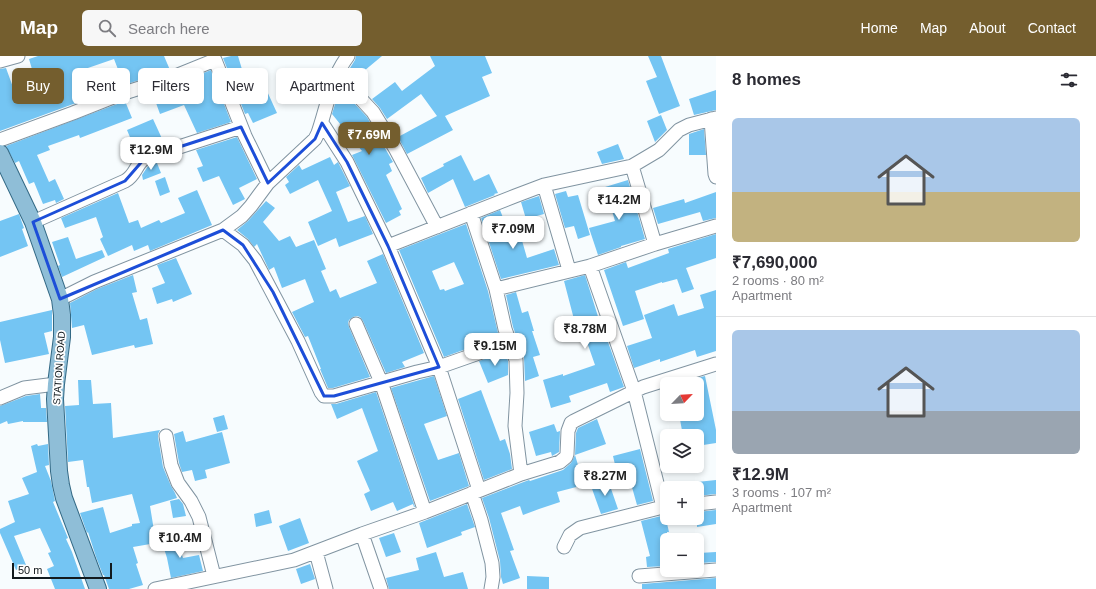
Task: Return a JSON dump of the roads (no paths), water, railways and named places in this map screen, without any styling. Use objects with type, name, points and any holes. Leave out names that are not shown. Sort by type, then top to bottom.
[{"type":"main road","name":"STATION ROAD","points":[[0,152],[33,222],[60,299],[62,338],[55,399],[60,485],[98,589]]},
{"type":"street","points":[[0,61],[18,56]]},
{"type":"street","points":[[0,140],[121,94],[168,79],[215,58],[241,127],[268,183]]},
{"type":"street","points":[[60,299],[94,282],[223,230],[242,216],[268,183],[315,139],[322,123],[327,104]]},
{"type":"street","points":[[366,104],[373,112],[395,148],[437,227]]},
{"type":"street","points":[[388,246],[544,185],[632,166],[659,150],[679,130],[689,125],[713,119],[714,174],[716,177]]},
{"type":"street","points":[[322,123],[347,162],[388,246],[439,367],[476,491],[481,520],[492,563],[493,577],[491,589]]},
{"type":"street","points":[[33,222],[125,181],[133,176],[138,165],[146,158],[241,127]]},
{"type":"street","points":[[632,166],[655,244]]},
{"type":"street","points":[[544,185],[569,270]]},
{"type":"street","points":[[471,213],[496,289],[505,329],[516,360],[517,394],[515,426],[521,474]]},
{"type":"street","points":[[496,289],[590,266],[655,244],[716,226]]},
{"type":"street","points":[[223,230],[243,245],[255,260],[298,341],[324,396],[334,396],[439,367],[510,342]]},
{"type":"street","points":[[590,266],[634,391],[660,488]]},
{"type":"street","points":[[356,324],[381,382],[425,512]]},
{"type":"street","points":[[155,589],[294,560],[425,512],[521,474],[560,462],[566,458],[568,431],[571,423],[643,387],[716,364]]},
{"type":"street","points":[[0,398],[24,388],[56,384]]},
{"type":"street","points":[[166,436],[171,465],[178,483],[192,501],[199,517],[214,576]]},
{"type":"street","points":[[704,503],[716,502]]},
{"type":"street","points":[[564,547],[570,535],[580,528],[660,508]]},
{"type":"street","points":[[362,534],[381,589]]},
{"type":"street","points":[[316,552],[326,589]]},
{"type":"street","points":[[639,576],[716,570]]}]
